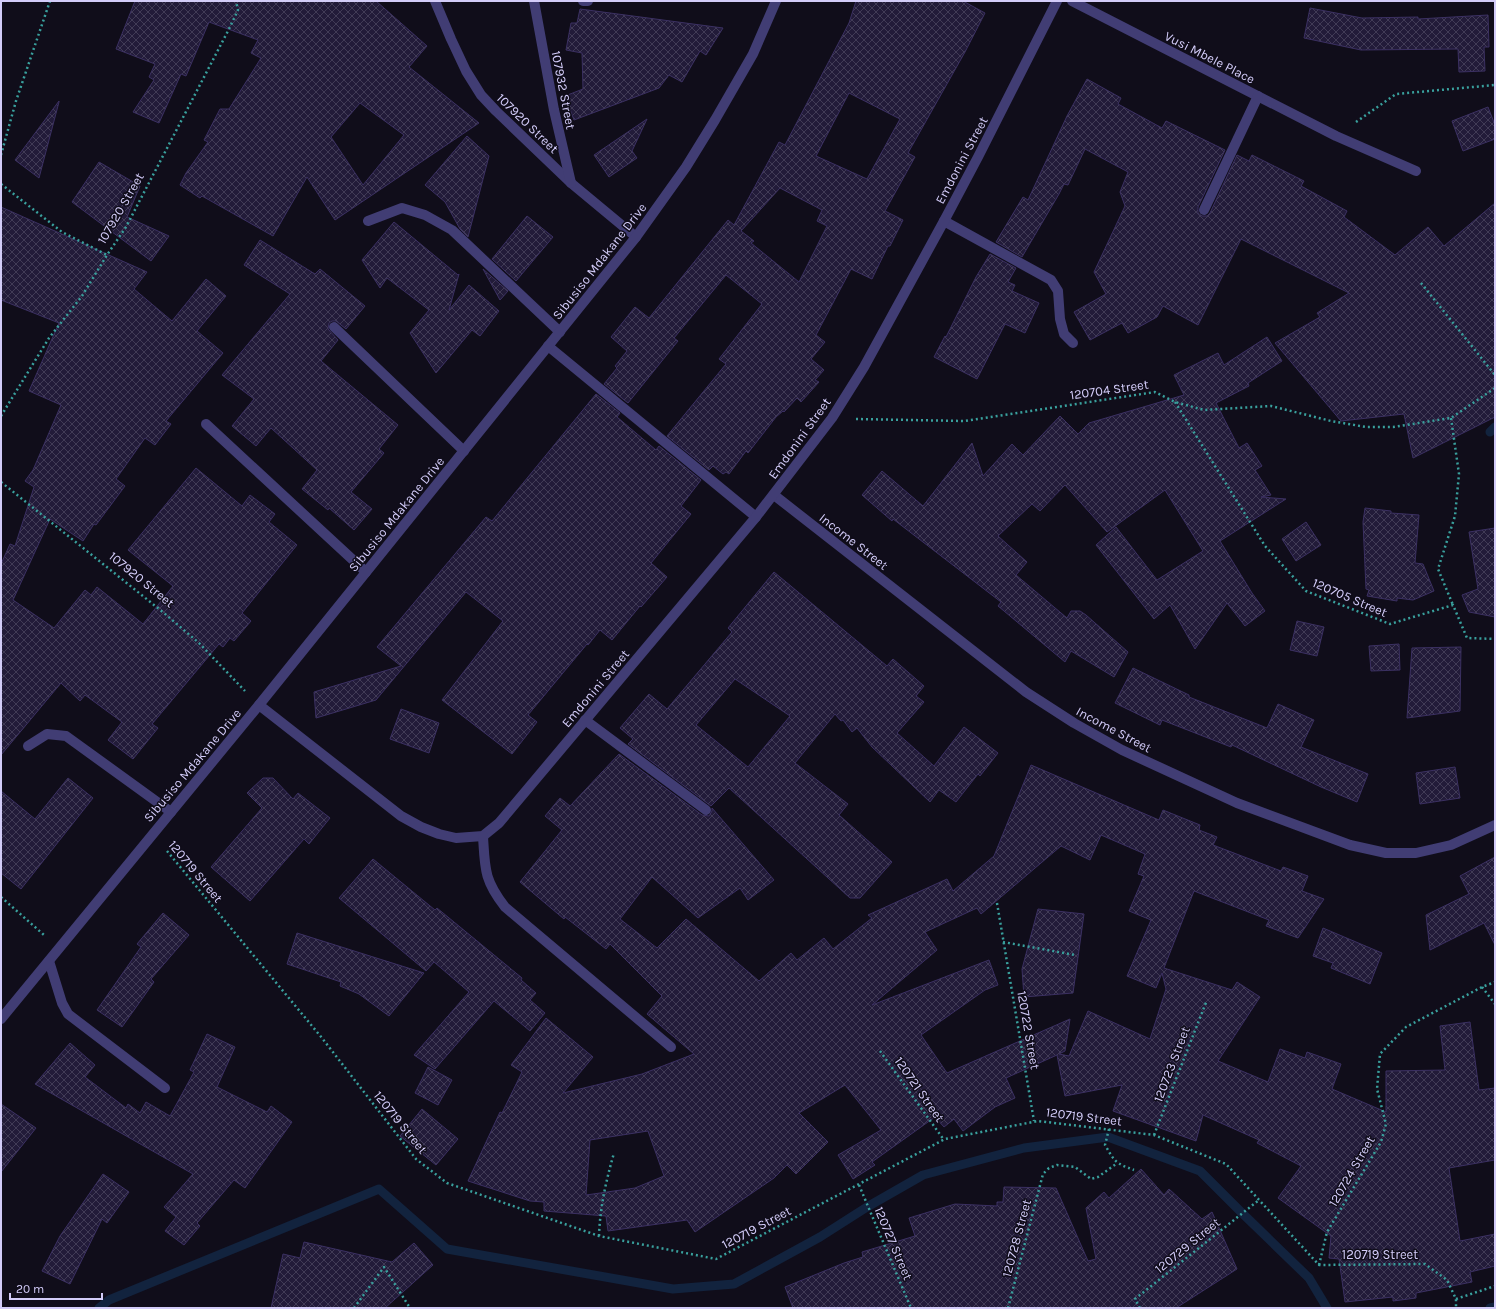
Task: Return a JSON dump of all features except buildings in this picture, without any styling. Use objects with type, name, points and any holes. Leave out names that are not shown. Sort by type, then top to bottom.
[{"type":"street","name":"107920 Street","points":[[436,1],[450,39],[480,95],[571,183],[636,237]]},
{"type":"street","name":"107932 Street","points":[[534,1],[554,110],[571,183]]},
{"type":"street","points":[[583,1],[588,1]]},
{"type":"street","name":"Sibusiso Mdakane Drive","points":[[1,1019],[259,705],[636,237],[686,167],[715,120],[754,54],[776,1]]},
{"type":"street","name":"Emdonini Street","points":[[483,836],[499,822],[756,517],[832,418],[844,396],[864,368],[944,221],[978,157],[1056,1]]},
{"type":"street","name":"Vusi Mbele Place","points":[[1072,1],[1336,136],[1416,171]]},
{"type":"street","points":[[1204,210],[1258,96]]},
{"type":"street","points":[[368,222],[402,208],[425,215],[452,230],[560,332]]},
{"type":"street","points":[[944,221],[1051,280],[1058,291],[1060,319],[1064,334],[1073,343]]},
{"type":"street","points":[[334,327],[464,451]]},
{"type":"street","points":[[548,346],[756,517]]},
{"type":"street","points":[[206,424],[366,572]]},
{"type":"street","name":"Income Street","points":[[774,495],[1026,692],[1074,723],[1122,750],[1237,803],[1350,845],[1386,853],[1416,853],[1451,845],[1495,825]]},
{"type":"street","points":[[259,705],[401,816],[421,827],[439,834],[456,838],[483,836],[486,875],[490,886],[505,907],[671,1047]]},
{"type":"street","points":[[585,720],[706,810]]},
{"type":"street","points":[[28,746],[47,734],[66,736],[171,812]]},
{"type":"street","points":[[49,961],[62,1003],[68,1014],[165,1088]]},
{"type":"path","points":[[1,155],[16,101],[50,1]]},
{"type":"path","name":"107920 Street","points":[[1,416],[49,338],[82,296],[126,227],[229,29],[238,10],[236,1]]},
{"type":"path","points":[[1336,136],[1396,94],[1495,85]]},
{"type":"path","points":[[1,184],[62,232],[107,255]]},
{"type":"path","points":[[1421,283],[1495,375]]},
{"type":"path","name":"120704 Street","points":[[832,418],[964,421],[1155,392],[1175,402],[1204,410],[1271,406],[1331,421],[1366,427],[1393,427],[1451,418],[1495,388]]},
{"type":"path","name":"120705 Street","points":[[1175,402],[1265,546],[1306,590],[1390,624],[1453,605]]},
{"type":"path","points":[[1451,418],[1460,474],[1456,516],[1438,569],[1468,638],[1495,639]]},
{"type":"path","name":"107920 Street","points":[[1,482],[200,643],[259,705]]},
{"type":"path","name":"120719 Street","points":[[152,834],[322,1038],[416,1159],[447,1183],[599,1236],[716,1259],[944,1140],[1034,1121],[1109,1129],[1154,1135],[1226,1164],[1319,1265],[1425,1264],[1447,1280],[1456,1299]]},
{"type":"path","points":[[1,897],[59,948]]},
{"type":"path","name":"120722 Street","points":[[997,903],[1034,1121]]},
{"type":"path","points":[[1003,942],[1075,955]]},
{"type":"path","name":"120724 Street","points":[[1319,1265],[1327,1232],[1381,1142],[1386,1124],[1377,1089],[1380,1054],[1406,1027],[1482,987],[1495,982]]},
{"type":"path","points":[[1482,987],[1495,1004]]},
{"type":"path","name":"120723 Street","points":[[1154,1135],[1207,1000]]},
{"type":"path","name":"120721 Street","points":[[880,1050],[944,1140]]},
{"type":"path","points":[[1109,1129],[1104,1145],[1116,1164],[1134,1170]]},
{"type":"path","points":[[599,1236],[600,1213],[614,1153]]},
{"type":"path","name":"120728 Street","points":[[1008,1308],[1043,1174],[1049,1168],[1057,1165],[1075,1167],[1091,1179],[1098,1177],[1116,1164]]},
{"type":"path","name":"120727 Street","points":[[859,1185],[911,1308]]},
{"type":"path","name":"120729 Street","points":[[1140,1308],[1135,1299],[1259,1200]]},
{"type":"path","points":[[354,1308],[384,1267],[410,1308]]},
{"type":"path","points":[[1456,1308],[1456,1299],[1495,1286]]},
{"type":"waterway","points":[[1490,432],[1495,427]]},
{"type":"waterway","points":[[99,1308],[109,1300],[379,1189],[447,1249],[673,1289],[734,1284],[820,1237],[867,1207],[923,1175],[1024,1148],[1108,1137],[1200,1171],[1309,1278],[1327,1308]]},
{"type":"waterway","points":[[1490,1308],[1495,1307]]}]
